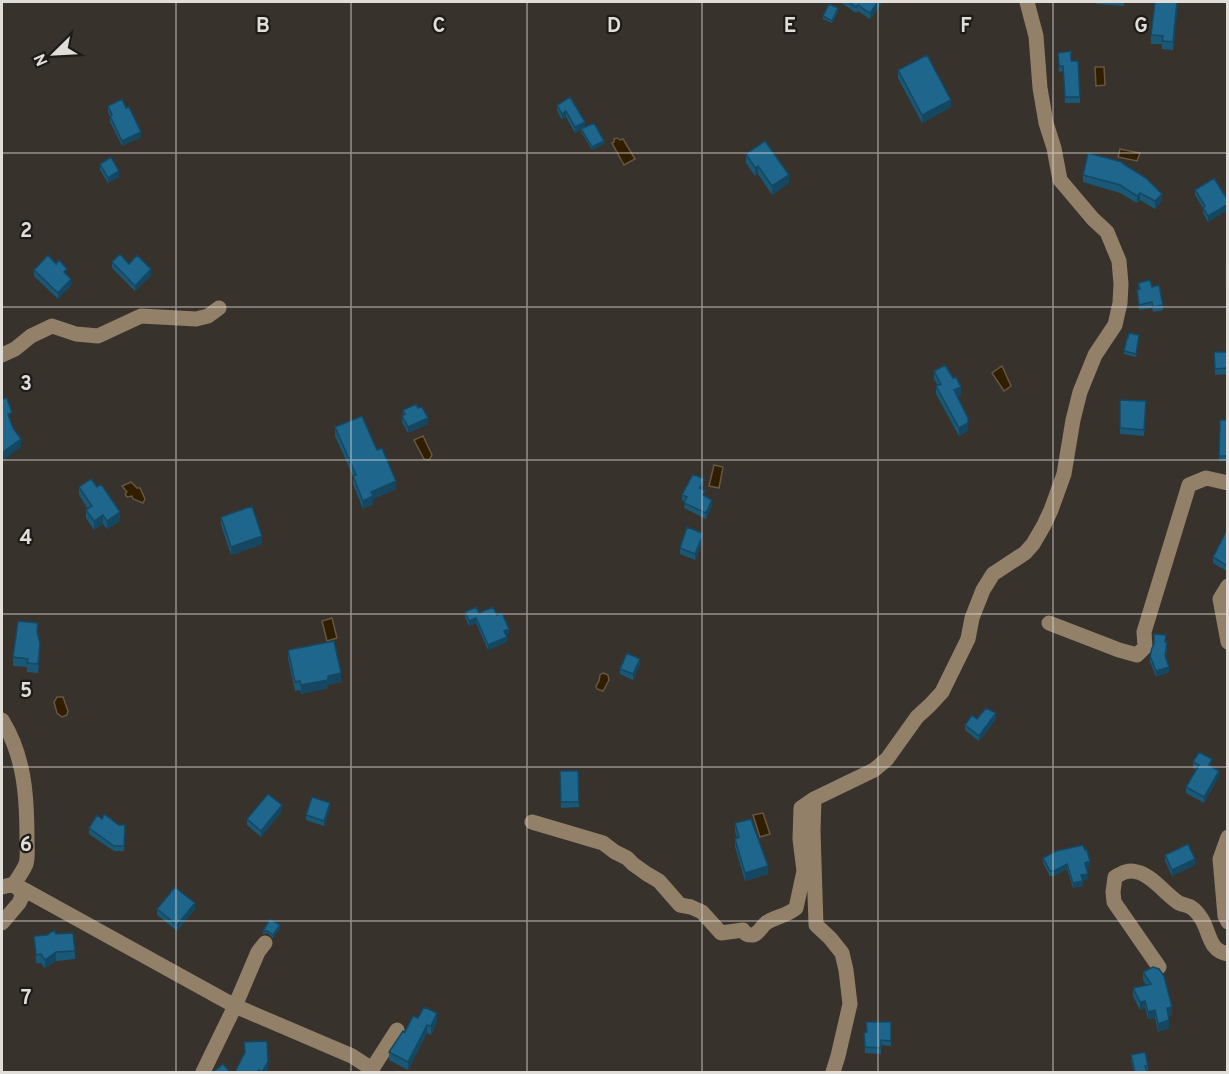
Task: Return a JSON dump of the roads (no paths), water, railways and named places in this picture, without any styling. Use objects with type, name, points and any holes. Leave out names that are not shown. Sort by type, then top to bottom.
[{"type":"street","points":[[531,822],[603,843],[659,881],[680,905],[702,912],[721,933],[742,930],[751,935],[758,933],[767,922],[792,912],[796,908],[804,871],[800,839],[801,808],[874,770],[887,759],[916,717],[942,692],[968,639],[972,618],[983,590],[993,574],[1025,553],[1044,525],[1064,474],[1080,392],[1095,355],[1115,325],[1121,284],[1119,261],[1107,232],[1060,180],[1054,148],[1046,123],[1040,88],[1036,36],[1027,2]]},
{"type":"street","points":[[2,355],[15,349],[31,336],[52,326],[76,334],[98,336],[141,316],[196,319],[208,316],[219,308]]},
{"type":"street","points":[[1049,623],[1119,651],[1137,655],[1145,647],[1144,632],[1189,485],[1206,478],[1227,483]]},
{"type":"street","points":[[1227,586],[1220,599],[1227,642]]},
{"type":"street","points":[[2,720],[21,763],[27,806],[27,862],[8,886]]},
{"type":"street","points":[[814,800],[816,925],[842,952],[850,1004],[833,1072]]},
{"type":"street","points":[[1227,837],[1220,859],[1227,922]]},
{"type":"street","points":[[1159,967],[1114,902],[1115,877],[1123,872],[1135,871],[1144,875],[1181,904],[1191,906],[1203,920],[1213,945],[1219,952],[1227,954]]},
{"type":"street","points":[[2,923],[19,903],[23,894],[8,886]]},
{"type":"street","points":[[8,886],[235,1006],[352,1056],[372,1069],[397,1030]]},
{"type":"street","points":[[203,1072],[258,952],[265,943]]}]
